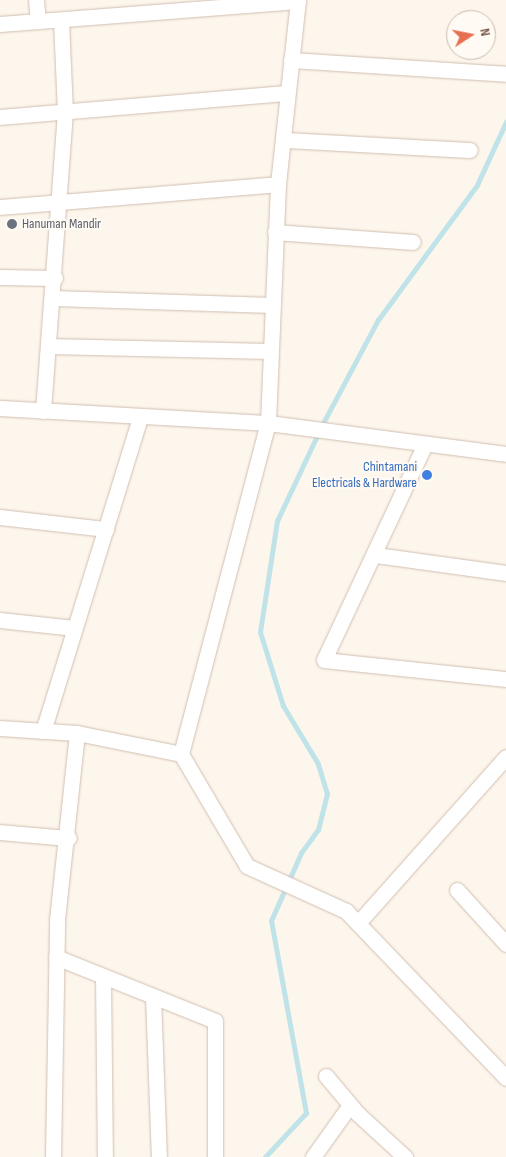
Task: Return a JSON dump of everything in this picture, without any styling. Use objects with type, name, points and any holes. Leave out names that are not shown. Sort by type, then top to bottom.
[{"type":"street","points":[[36,0],[38,21]]},
{"type":"street","points":[[0,24],[61,20],[217,4],[298,0],[287,93],[285,140],[278,184],[268,423],[181,754],[247,866],[276,882],[346,911],[506,1078]]},
{"type":"street","points":[[43,411],[55,278],[65,112],[61,20]]},
{"type":"street","points":[[291,60],[506,74]]},
{"type":"street","points":[[0,117],[287,93]]},
{"type":"street","points":[[285,140],[470,150]]},
{"type":"street","points":[[0,206],[60,203],[278,184]]},
{"type":"street","points":[[275,232],[413,242]]},
{"type":"street","points":[[0,277],[55,278]]},
{"type":"street","points":[[53,298],[272,305]]},
{"type":"street","points":[[48,346],[270,351]]},
{"type":"street","points":[[0,408],[268,423],[506,454]]},
{"type":"street","points":[[44,731],[140,417]]},
{"type":"street","points":[[425,444],[376,555],[324,660],[506,679]]},
{"type":"street","points":[[0,516],[106,529]]},
{"type":"street","points":[[376,555],[506,573]]},
{"type":"street","points":[[0,620],[75,628]]},
{"type":"street","points":[[0,728],[77,733],[181,754]]},
{"type":"street","points":[[53,1157],[56,957],[69,838],[77,733]]},
{"type":"street","points":[[358,923],[506,757]]},
{"type":"street","points":[[0,832],[69,838]]},
{"type":"street","points":[[457,890],[506,944]]},
{"type":"street","points":[[56,957],[215,1021],[215,1157]]},
{"type":"street","points":[[103,976],[105,1157]]},
{"type":"street","points":[[152,996],[159,1157]]},
{"type":"street","points":[[326,1076],[350,1105],[405,1157]]},
{"type":"street","points":[[313,1157],[350,1105]]},
{"type":"waterway","points":[[321,427],[378,320],[477,185],[506,122]]},
{"type":"waterway","points":[[265,1157],[306,1113],[271,921],[301,853],[318,830],[327,794],[318,764],[283,706],[260,632],[277,521],[318,434]]},
{"type":"place","name":"Hanuman Mandir","points":[[12,224]]},
{"type":"place","name":"Chintamani Electricals & Hardware","points":[[427,475]]}]
